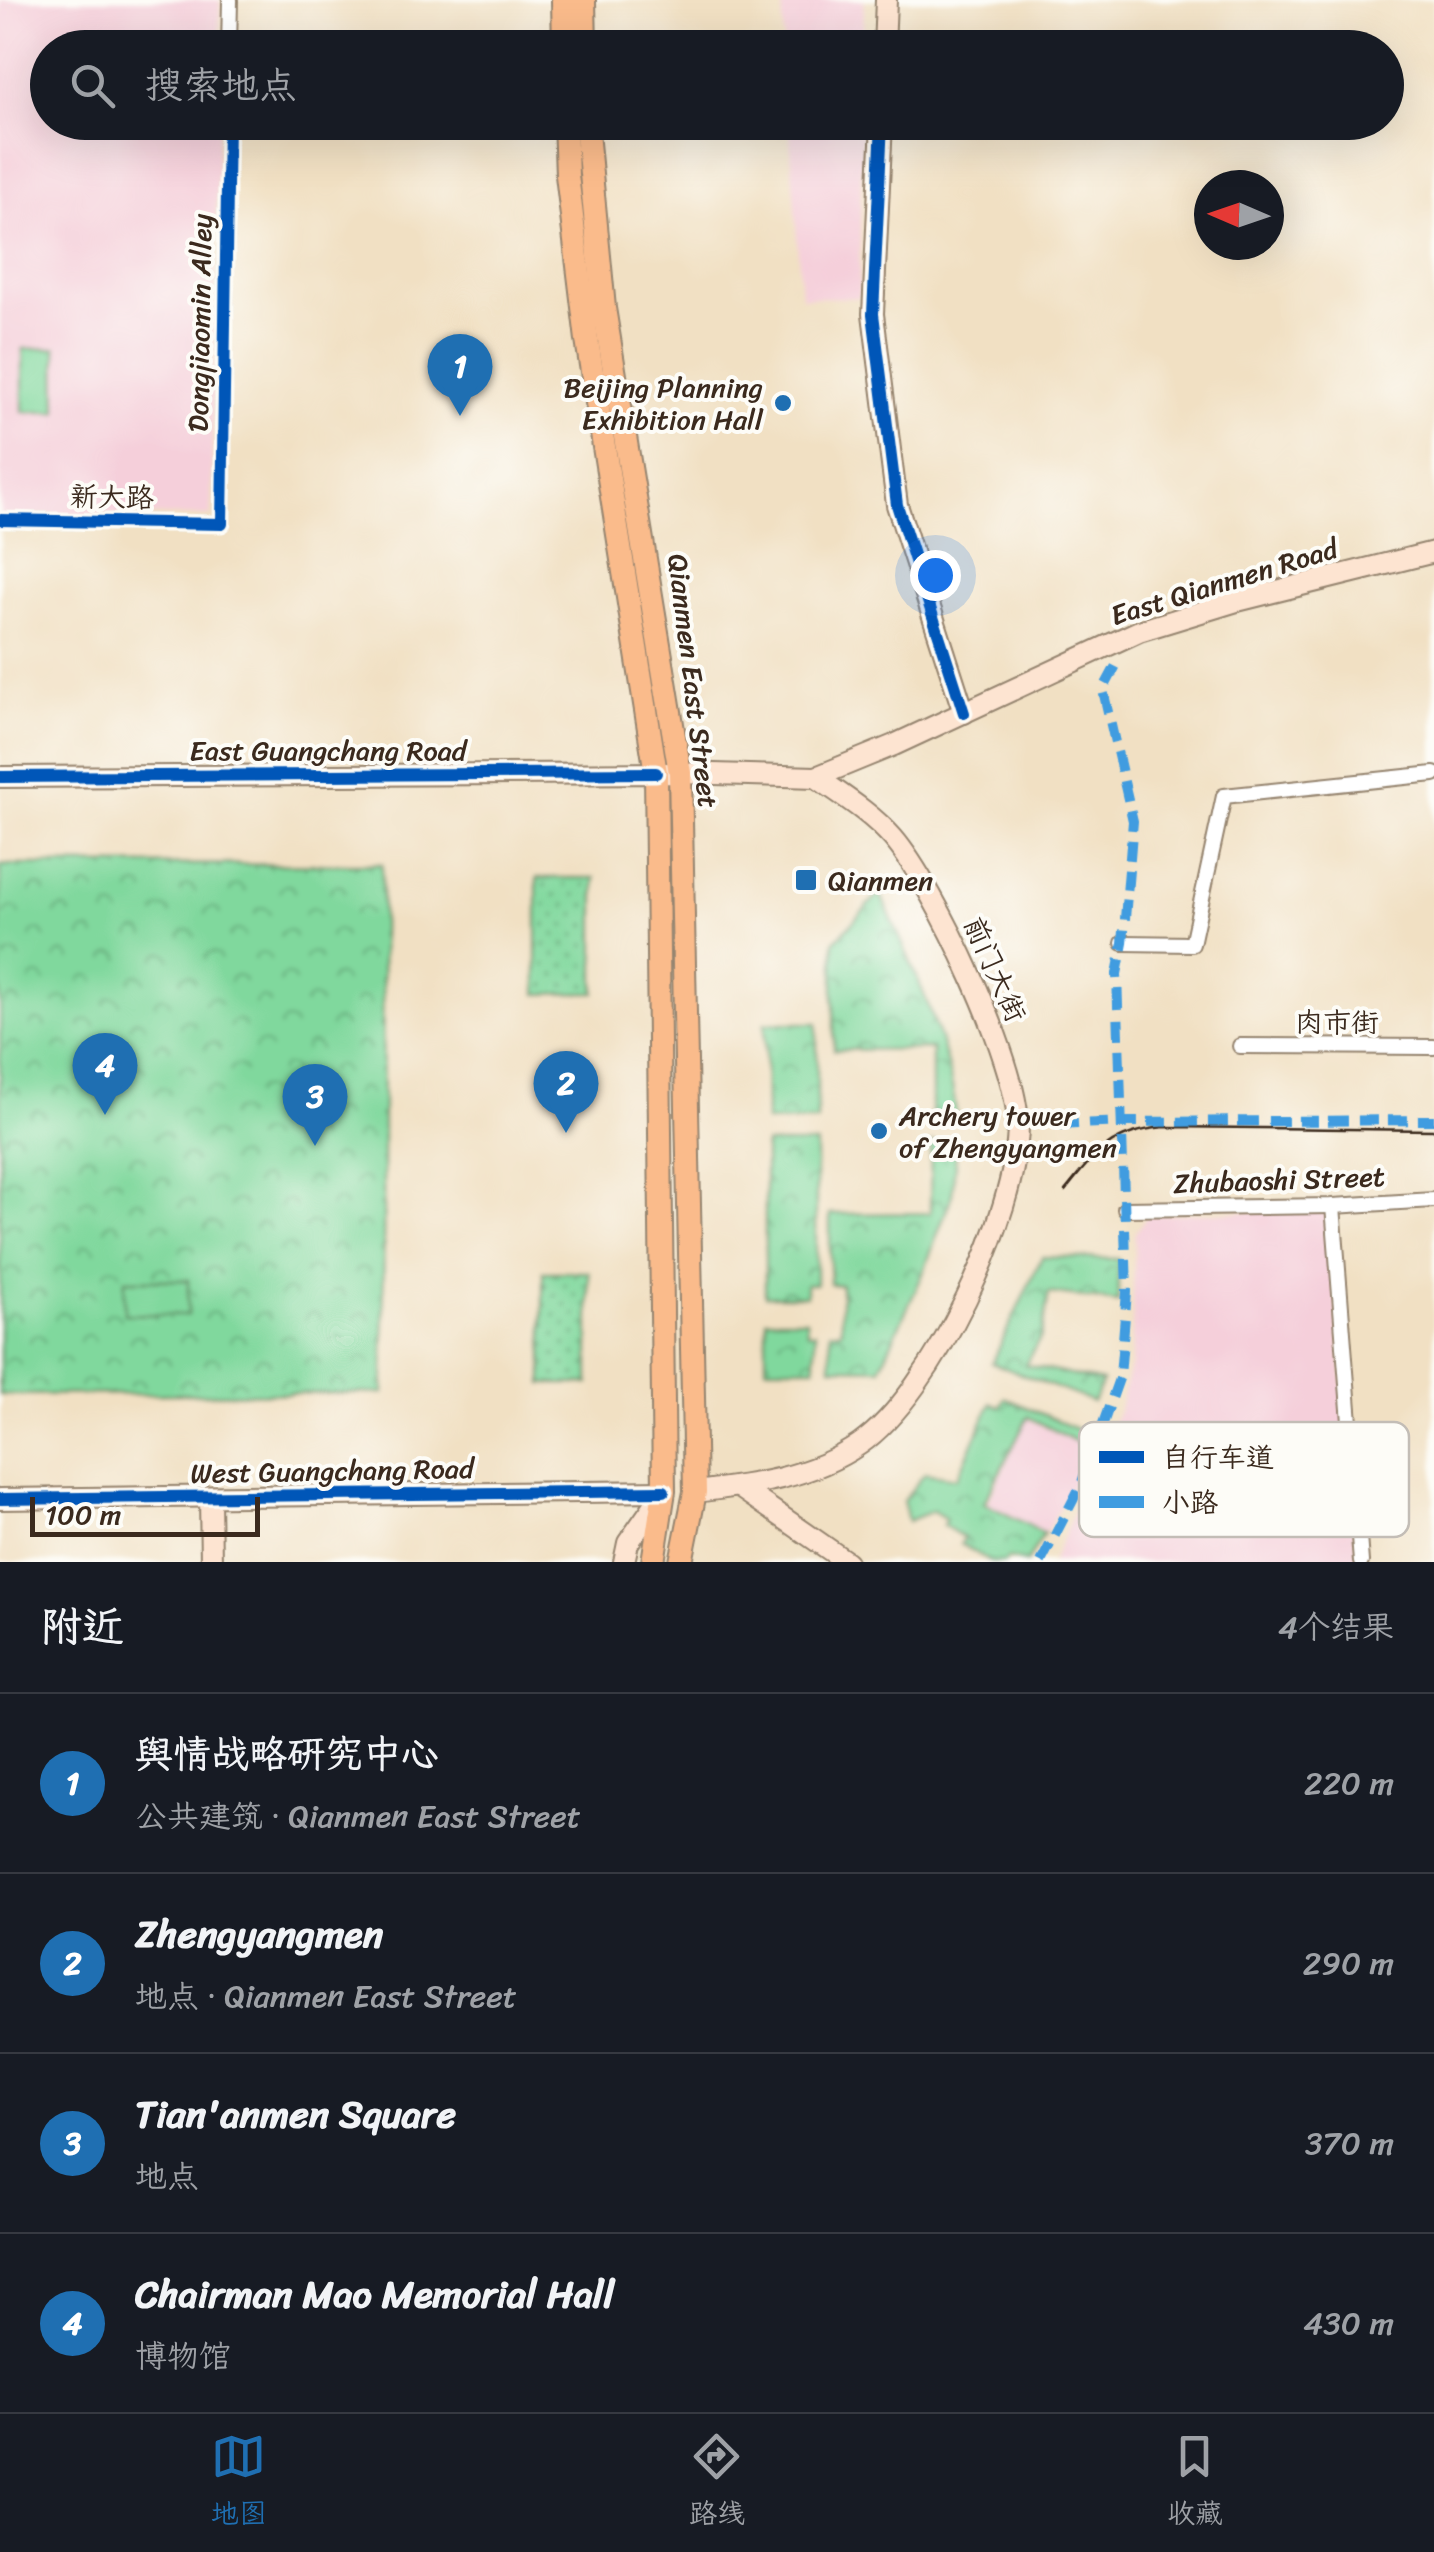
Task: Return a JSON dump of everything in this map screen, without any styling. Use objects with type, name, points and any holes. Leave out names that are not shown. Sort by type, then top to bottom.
[{"type":"main road","points":[[563,0],[564,30]]},
{"type":"main road","points":[[584,0],[584,30]]},
{"type":"main road","points":[[885,30],[886,0]]},
{"type":"main road","name":"Qianmen East Street","points":[[566,140],[569,194],[594,390],[656,773],[664,1491],[653,1562]]},
{"type":"main road","name":"Qianmen East Street","points":[[588,140],[604,308],[680,772],[695,1492],[681,1562]]},
{"type":"main road","points":[[881,140],[873,314],[897,505],[964,714]]},
{"type":"main road","name":"East Qianmen Road","points":[[816,778],[1139,632],[1237,601],[1434,552]]},
{"type":"main road","name":"East Guangchang Road","points":[[0,777],[680,772],[816,778]]},
{"type":"main road","name":"前门大街","points":[[739,1487],[785,1479],[812,1469],[860,1444],[890,1418],[951,1327],[996,1228],[1015,1168],[1018,1126],[1010,1073],[925,883],[884,829],[816,778]]},
{"type":"main road","points":[[624,1562],[628,1544],[664,1491],[739,1487],[848,1562]]},
{"type":"main road","name":"West Guangchang Road","points":[[0,1498],[664,1491]]},
{"type":"main road","points":[[210,1498],[211,1562]]},
{"type":"street","points":[[229,30],[230,0]]},
{"type":"street","name":"Dongjiaomin Alley","points":[[222,524],[228,140]]},
{"type":"street","name":"新大路","points":[[0,520],[222,524]]},
{"type":"street","points":[[1122,944],[1192,944],[1224,796],[1434,774]]},
{"type":"street","name":"肉市街","points":[[1240,1046],[1434,1047]]},
{"type":"street","name":"Zhubaoshi Street","points":[[1124,1209],[1333,1206],[1434,1200]]},
{"type":"street","points":[[1333,1206],[1350,1422]]},
{"type":"street","points":[[1359,1537],[1361,1562]]},
{"type":"shaded area","points":[[0,0],[220,0],[219,30],[30,30],[30,140],[218,140],[211,516],[0,515]]},
{"type":"shaded area","points":[[782,0],[864,0],[863,30],[783,30]]},
{"type":"shaded area","points":[[790,140],[862,140],[859,298],[801,297]]},
{"type":"shaded area","points":[[1329,1209],[1346,1422],[1113,1422],[1131,1364],[1135,1233],[1148,1215]]},
{"type":"shaded area","points":[[1028,1419],[1079,1444],[1079,1468],[1074,1482],[1046,1532],[987,1503]]},
{"type":"shaded area","points":[[1079,1500],[1079,1537],[1355,1537],[1357,1562],[1052,1562]]},
{"type":"green space","points":[[56,348],[57,412],[23,412],[23,349]]},
{"type":"green space","points":[[382,864],[384,1393],[0,1395],[0,865]]},
{"type":"green space","points":[[537,878],[595,878],[595,993],[537,994]]},
{"type":"green space","points":[[880,893],[938,1033],[957,1121],[932,1121],[932,1049],[834,1050],[834,942]]},
{"type":"green space","points":[[765,1023],[817,1023],[817,1121],[766,1122]]},
{"type":"green space","points":[[931,1143],[957,1143],[952,1195],[923,1274],[880,1368],[831,1367],[830,1332],[841,1331],[841,1285],[830,1284],[830,1214],[930,1213]]},
{"type":"green space","points":[[765,1144],[816,1144],[816,1284],[806,1284],[806,1296],[765,1296]]},
{"type":"green space","points":[[1042,1257],[1118,1259],[1118,1302],[1049,1293],[1041,1337],[1025,1365],[1102,1382],[1093,1402],[992,1363]]},
{"type":"green space","points":[[543,1272],[589,1272],[589,1384],[543,1384]]},
{"type":"green space","points":[[125,1280],[188,1280],[188,1315],[124,1314]]},
{"type":"green space","points":[[766,1319],[806,1319],[807,1332],[815,1332],[815,1367],[766,1367]]},
{"type":"green space","points":[[1005,1398],[1079,1430],[1079,1443],[1028,1417],[984,1503],[1044,1533],[1027,1562],[1007,1558],[1005,1562],[991,1562],[961,1544],[964,1538],[943,1525],[946,1519],[933,1511],[908,1521],[903,1501],[925,1473],[957,1478],[991,1403],[1001,1407]]},
{"type":"tram line","points":[[1065,1191],[1107,1146],[1131,1133],[1165,1127],[1434,1130]]},
{"type":"marked path","points":[[1104,1422],[1120,1376],[1127,1292],[1117,974],[1133,821],[1103,690],[1119,660]]},
{"type":"marked path","points":[[1058,1125],[1434,1120]]},
{"type":"marked path","points":[[1041,1562],[1079,1489]]},
{"type":"cycle path","points":[[0,520],[222,524],[228,140]]},
{"type":"cycle path","points":[[881,140],[873,314],[897,505],[964,713]]},
{"type":"cycle path","points":[[0,777],[656,773]]},
{"type":"cycle path","points":[[0,1499],[664,1491]]},
{"type":"place","name":"Beijing Planning Exhibition Hall","points":[[783,403]]},
{"type":"place","name":"舆情战略研究中心","points":[[460,416]]},
{"type":"place","name":"Qianmen","points":[[806,880]]},
{"type":"place","name":"Chairman Mao Memorial Hall","points":[[105,1115]]},
{"type":"place","name":"Archery tower of Zhengyangmen","points":[[879,1131]]},
{"type":"place","name":"Zhengyangmen","points":[[566,1133]]},
{"type":"place","name":"Tian'anmen Square","points":[[315,1146]]}]
